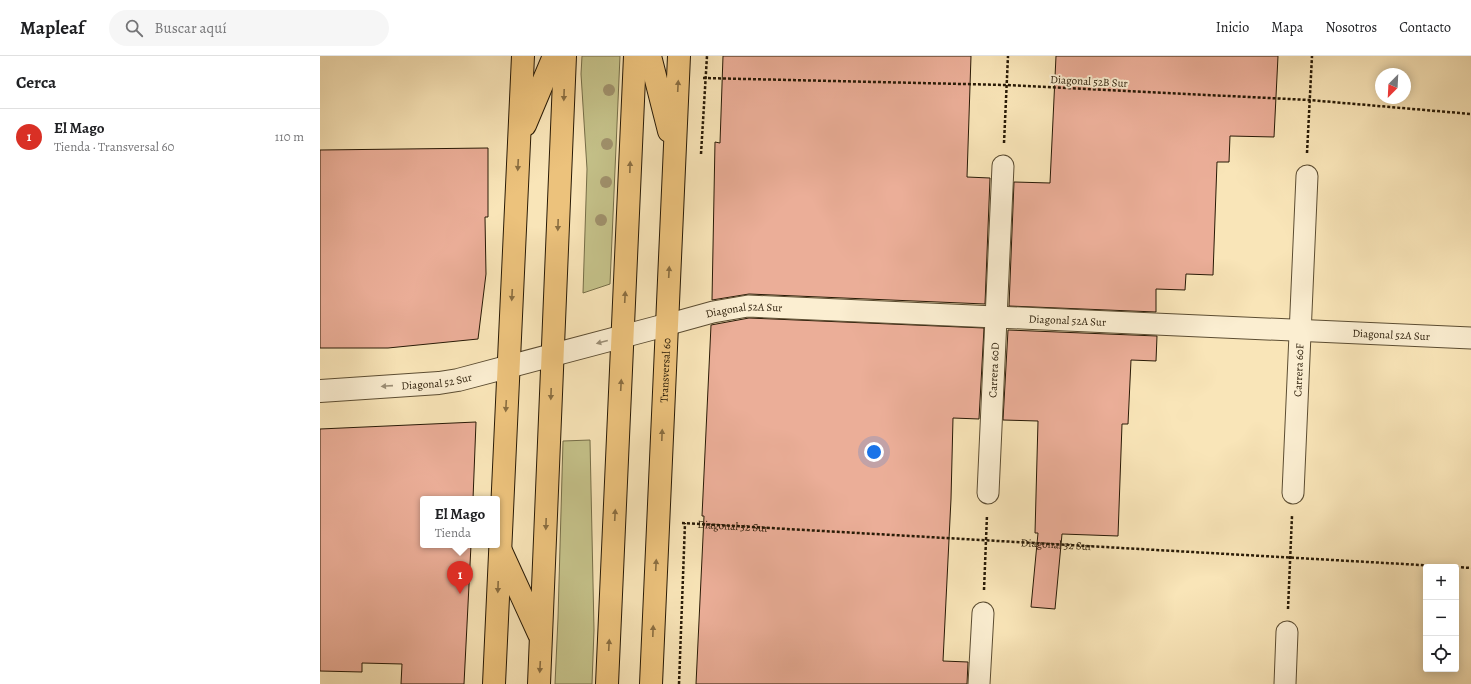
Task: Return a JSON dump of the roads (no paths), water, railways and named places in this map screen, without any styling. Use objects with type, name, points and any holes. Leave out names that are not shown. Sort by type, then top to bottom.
[{"type":"highway","points":[[494,684],[523,56]]},
{"type":"highway","points":[[519,138],[554,56]]},
{"type":"highway","points":[[539,684],[565,56]]},
{"type":"highway","points":[[607,684],[635,56]]},
{"type":"highway","points":[[650,56],[674,152]]},
{"type":"highway","name":"Transversal 60","points":[[651,684],[679,56]]},
{"type":"highway","points":[[500,548],[541,638]]},
{"type":"street","name":"Carrera 60D","points":[[988,493],[1003,166]]},
{"type":"street","name":"Carrera 60F","points":[[1293,493],[1306,176]]},
{"type":"street","name":"Diagonal 52A Sur","points":[[666,325],[713,312],[748,306],[1471,338]]},
{"type":"street","name":"Diagonal 52 Sur","points":[[320,391],[439,383],[458,380],[666,325]]},
{"type":"street","points":[[979,684],[983,613]]},
{"type":"street","points":[[1285,684],[1287,632]]},
{"type":"place","name":"El Mago","points":[[460,594]]}]
